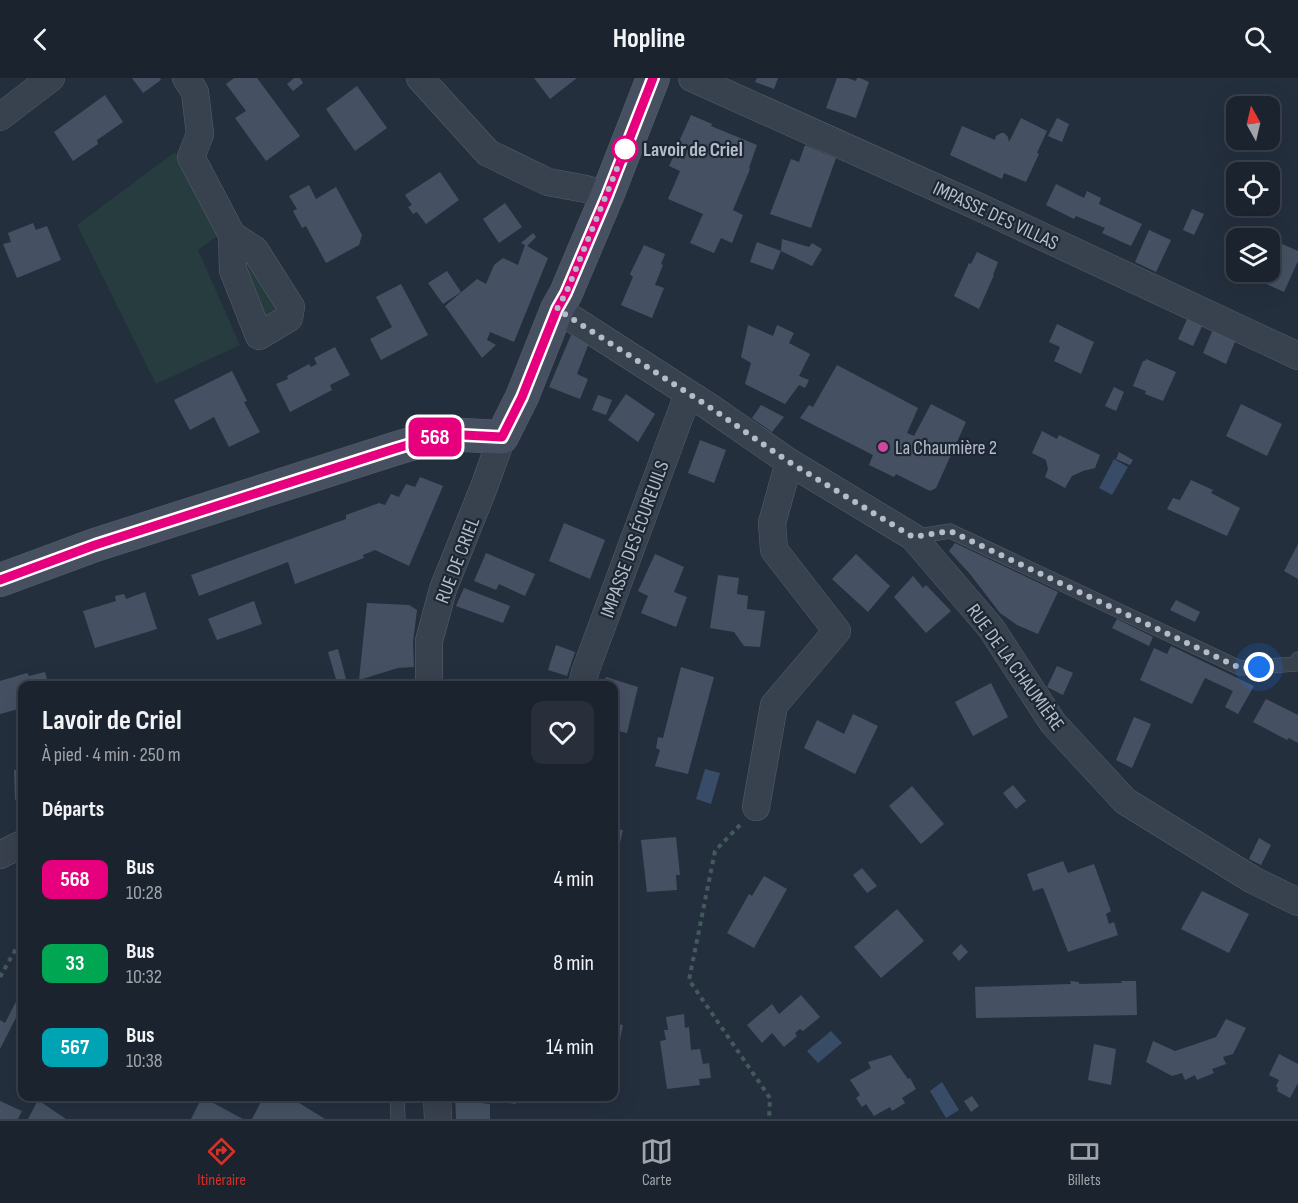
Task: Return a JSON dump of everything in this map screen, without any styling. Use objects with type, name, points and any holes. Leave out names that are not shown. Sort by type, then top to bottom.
[{"type":"street","points":[[0,117],[51,78]]},
{"type":"street","points":[[186,78],[195,92],[200,134],[192,157],[232,235]]},
{"type":"street","points":[[420,78],[488,153],[548,182],[586,189],[607,196]]},
{"type":"street","points":[[0,580],[95,545],[444,434],[502,437],[522,397],[557,309],[607,196],[653,78]]},
{"type":"street","name":"IMPASSE DES VILLAS","points":[[692,78],[977,206],[1298,356]]},
{"type":"street","name":"RUE DE LA CHAUMIÈRE","points":[[557,309],[708,406],[789,462],[913,537],[991,628],[1053,723],[1125,801],[1253,880],[1298,902]]},
{"type":"street","name":"IMPASSE DES ÉCUREUILS","points":[[583,681],[688,394]]},
{"type":"street","name":"RUE DE CRIEL","points":[[429,681],[429,641],[432,630],[444,590],[502,437]]},
{"type":"street","points":[[756,807],[774,705],[837,631],[774,550],[772,523],[789,462]]},
{"type":"street","points":[[0,855],[18,846]]},
{"type":"street","points":[[438,1101],[438,1119]]},
{"type":"lane","points":[[913,537],[950,531],[1240,668],[1296,664],[1298,659]]},
{"type":"lane","points":[[397,1101],[398,1119]]},
{"type":"path","points":[[756,807],[715,851],[689,981],[770,1098],[769,1119]]},
{"type":"path","points":[[0,977],[18,945]]},
{"type":"green space","points":[[175,152],[217,236],[198,250],[240,345],[156,384],[77,225]]},
{"type":"green space","points":[[250,265],[282,313],[262,319],[246,266]]},
{"type":"water","points":[[1114,459],[1128,467],[1112,495],[1099,488]]},
{"type":"water","points":[[705,769],[720,773],[711,804],[696,799]]},
{"type":"water","points":[[831,1031],[842,1043],[818,1063],[807,1051]]},
{"type":"water","points":[[942,1082],[959,1110],[946,1118],[930,1091]]},
{"type":"building","points":[[132,78],[160,78],[161,80],[143,93]]},
{"type":"building","points":[[234,78],[257,78],[300,136],[266,161],[235,118],[246,111],[226,84]]},
{"type":"building","points":[[294,78],[300,78],[303,83],[293,91],[287,84]]},
{"type":"building","points":[[534,78],[577,78],[550,99]]},
{"type":"building","points":[[757,78],[778,78],[774,89],[755,82]]},
{"type":"building","points":[[837,78],[856,81],[860,78],[869,82],[856,118],[826,108]]},
{"type":"building","points":[[357,86],[387,128],[355,151],[326,109]]},
{"type":"building","points":[[105,95],[123,122],[97,140],[98,144],[73,161],[54,132]]},
{"type":"building","points":[[691,115],[757,145],[733,210],[743,215],[732,243],[721,238],[714,253],[690,243],[703,214],[668,199],[680,171],[669,166],[674,155],[684,159],[687,150],[677,146]]},
{"type":"building","points":[[1021,118],[1047,131],[1026,182],[1004,173],[1002,179],[950,155],[962,126],[995,140],[996,136],[1004,133],[1009,142]]},
{"type":"building","points":[[1057,118],[1069,124],[1062,142],[1048,136]]},
{"type":"building","points":[[805,145],[836,158],[811,228],[770,214],[791,159],[799,162]]},
{"type":"building","points":[[440,172],[459,200],[426,224],[417,212],[413,214],[408,207],[412,205],[405,195]]},
{"type":"building","points":[[1056,184],[1084,198],[1087,191],[1101,198],[1099,204],[1142,224],[1131,246],[1102,233],[1105,228],[1076,216],[1074,219],[1046,205]]},
{"type":"building","points":[[309,185],[316,199],[336,187],[362,235],[359,245],[326,263],[306,226],[302,228],[293,211],[297,209],[289,196]]},
{"type":"building","points":[[505,203],[522,227],[499,243],[483,219]]},
{"type":"building","points":[[1192,209],[1204,214],[1194,235],[1183,230]]},
{"type":"building","points":[[33,223],[36,230],[47,226],[61,260],[17,278],[3,244],[11,242],[8,233]]},
{"type":"building","points":[[1149,230],[1171,240],[1156,272],[1135,262]]},
{"type":"building","points":[[533,233],[536,237],[527,246],[548,258],[514,342],[490,332],[487,340],[496,345],[482,358],[445,306],[477,279],[486,284],[494,265],[503,258],[518,265],[525,245],[521,243]]},
{"type":"building","points":[[782,239],[809,247],[812,243],[822,249],[812,266],[781,251]]},
{"type":"building","points":[[757,242],[781,251],[773,270],[750,262]]},
{"type":"building","points":[[1280,243],[1298,251],[1298,261],[1284,292],[1262,282],[1280,282]]},
{"type":"building","points":[[644,245],[665,254],[655,285],[664,288],[652,318],[621,305],[633,277],[630,274]]},
{"type":"building","points":[[977,252],[998,262],[979,309],[954,296],[969,263],[971,264]]},
{"type":"building","points":[[447,271],[461,292],[443,304],[428,283]]},
{"type":"building","points":[[401,284],[428,335],[381,360],[370,339],[392,327],[376,297]]},
{"type":"building","points":[[1189,315],[1204,322],[1193,346],[1178,339]]},
{"type":"building","points":[[1057,324],[1094,342],[1081,374],[1054,361],[1060,347],[1049,342]]},
{"type":"building","points":[[748,325],[773,336],[777,325],[794,333],[789,343],[810,354],[799,376],[809,380],[805,388],[799,385],[785,404],[745,384],[751,363],[741,357]]},
{"type":"building","points":[[1214,327],[1237,337],[1226,364],[1203,353]]},
{"type":"building","points":[[571,335],[589,343],[577,374],[588,379],[580,399],[549,387]]},
{"type":"building","points":[[335,347],[350,375],[330,385],[332,390],[290,412],[276,384],[288,379],[287,376],[309,364],[311,367],[317,364],[314,358]]},
{"type":"building","points":[[1146,359],[1176,372],[1163,401],[1133,386],[1143,361]]},
{"type":"building","points":[[837,365],[918,408],[907,433],[914,436],[931,404],[966,422],[936,488],[930,491],[896,474],[894,477],[869,465],[873,455],[800,418],[809,405],[813,407]]},
{"type":"building","points":[[232,371],[247,401],[244,402],[260,432],[229,447],[214,417],[190,430],[174,400]]},
{"type":"building","points":[[1114,387],[1124,392],[1116,411],[1105,406]]},
{"type":"building","points":[[626,394],[655,414],[638,442],[608,420]]},
{"type":"building","points":[[598,395],[612,400],[606,415],[592,410]]},
{"type":"building","points":[[1241,404],[1282,424],[1267,456],[1226,436]]},
{"type":"building","points":[[761,405],[784,417],[772,432],[752,418]]},
{"type":"building","points":[[1042,431],[1057,439],[1059,435],[1100,455],[1095,468],[1072,476],[1065,488],[1045,477],[1048,469],[1046,460],[1032,453]]},
{"type":"building","points":[[700,440],[726,450],[714,483],[688,473]]},
{"type":"building","points":[[1119,452],[1133,460],[1130,465],[1116,459]]},
{"type":"building","points":[[420,477],[443,486],[409,566],[375,550],[363,555],[364,558],[295,584],[288,562],[199,596],[191,575],[346,519],[346,515],[379,503],[385,505],[391,494],[399,497],[406,484],[415,487]]},
{"type":"building","points":[[1191,480],[1213,490],[1211,493],[1240,508],[1227,536],[1167,509],[1173,498],[1180,500]]},
{"type":"building","points":[[564,523],[605,540],[590,579],[549,561]]},
{"type":"building","points":[[955,543],[1058,592],[1038,634],[1017,625],[1000,613],[949,551]]},
{"type":"building","points":[[1298,544],[1298,579],[1284,571]]},
{"type":"building","points":[[486,553],[535,574],[525,596],[499,584],[496,590],[474,581]]},
{"type":"building","points":[[655,554],[684,567],[674,592],[687,597],[676,627],[641,613],[648,596],[638,591]]},
{"type":"building","points":[[856,554],[890,586],[868,612],[832,579]]},
{"type":"building","points":[[718,575],[739,578],[737,594],[748,596],[747,609],[765,611],[760,647],[744,646],[734,632],[710,628]]},
{"type":"building","points":[[913,576],[923,588],[926,585],[951,611],[926,633],[894,597]]},
{"type":"building","points":[[464,588],[510,606],[503,623],[456,606]]},
{"type":"building","points":[[145,592],[157,629],[95,648],[83,611],[116,601],[115,596],[124,594],[126,599]]},
{"type":"building","points":[[1176,600],[1200,612],[1195,622],[1170,610]]},
{"type":"building","points":[[254,601],[262,624],[217,640],[208,619]]},
{"type":"building","points":[[367,603],[409,605],[417,610],[413,642],[414,667],[398,668],[359,680]]},
{"type":"building","points":[[1117,619],[1153,637],[1149,646],[1112,628]]},
{"type":"building","points":[[556,645],[575,652],[567,676],[548,670]]},
{"type":"building","points":[[1171,646],[1254,686],[1238,714],[1225,707],[1233,691],[1205,678],[1192,704],[1140,680],[1154,648],[1167,654]]},
{"type":"building","points":[[338,649],[346,681],[337,681],[328,652]]},
{"type":"building","points":[[1057,666],[1073,673],[1063,695],[1047,687]]},
{"type":"building","points":[[681,667],[714,677],[688,774],[655,766],[660,750],[656,748],[658,737],[663,738]]},
{"type":"building","points":[[45,672],[48,681],[18,681],[18,709],[0,714],[0,681],[27,673],[29,676]]},
{"type":"building","points":[[606,677],[638,687],[627,733],[618,731],[618,681],[605,681]]},
{"type":"building","points":[[991,683],[1008,717],[973,736],[955,702]]},
{"type":"building","points":[[1266,699],[1298,715],[1298,743],[1289,738],[1287,740],[1253,722]]},
{"type":"building","points":[[853,714],[878,726],[855,774],[804,748],[817,720],[844,734]]},
{"type":"building","points":[[1134,717],[1151,724],[1132,768],[1116,760]]},
{"type":"building","points":[[14,770],[18,770],[18,800],[15,800]]},
{"type":"building","points":[[1013,785],[1026,801],[1016,809],[1003,793]]},
{"type":"building","points":[[912,786],[944,824],[921,844],[889,806]]},
{"type":"building","points":[[618,829],[623,830],[620,843],[618,842]]},
{"type":"building","points":[[676,837],[680,875],[676,875],[677,890],[647,892],[641,840]]},
{"type":"building","points":[[1259,838],[1271,845],[1261,865],[1249,859]]},
{"type":"building","points":[[1063,861],[1068,873],[1094,864],[1111,911],[1106,914],[1109,924],[1114,922],[1118,935],[1068,952],[1043,888],[1033,891],[1027,874]]},
{"type":"building","points":[[862,868],[877,886],[867,893],[853,875]]},
{"type":"building","points":[[764,876],[787,889],[754,948],[727,933],[749,894],[752,896]]},
{"type":"building","points":[[1202,891],[1249,914],[1229,953],[1181,929]]},
{"type":"building","points":[[897,909],[924,941],[881,978],[854,947]]},
{"type":"building","points":[[961,944],[968,952],[959,961],[952,953]]},
{"type":"building","points":[[1070,981],[1079,982],[1079,984],[1136,981],[1137,1015],[976,1018],[975,987],[1071,984]]},
{"type":"building","points":[[801,995],[820,1017],[803,1031],[800,1029],[795,1033],[797,1036],[784,1047],[772,1033],[762,1043],[747,1025],[772,1004],[779,1014]]},
{"type":"building","points":[[18,998],[18,1014],[0,1049],[0,1020],[5,1023]]},
{"type":"building","points":[[684,1014],[685,1028],[689,1027],[691,1050],[700,1049],[703,1064],[709,1063],[711,1078],[699,1079],[700,1085],[667,1089],[660,1041],[666,1040],[664,1030],[668,1030],[666,1017]]},
{"type":"building","points":[[1226,1019],[1246,1028],[1233,1054],[1223,1057],[1226,1064],[1212,1069],[1214,1073],[1197,1080],[1195,1075],[1185,1080],[1182,1073],[1172,1076],[1146,1062],[1153,1041],[1175,1051],[1216,1037]]},
{"type":"building","points":[[618,1024],[623,1025],[618,1050]]},
{"type":"building","points":[[1094,1044],[1116,1049],[1111,1085],[1088,1080]]},
{"type":"building","points":[[1279,1054],[1298,1064],[1298,1083],[1290,1098],[1277,1091],[1276,1086],[1279,1080],[1269,1075]]},
{"type":"building","points":[[891,1055],[916,1089],[902,1098],[905,1103],[892,1111],[890,1107],[874,1116],[866,1104],[862,1107],[856,1098],[860,1095],[850,1080],[871,1068],[868,1062]]},
{"type":"building","points":[[972,1096],[979,1106],[971,1112],[964,1101]]},
{"type":"building","points":[[0,1101],[22,1111],[18,1119],[0,1119]]},
{"type":"building","points":[[39,1101],[66,1119],[28,1119]]},
{"type":"building","points":[[200,1101],[209,1101],[243,1119],[191,1119]]},
{"type":"building","points":[[261,1101],[296,1101],[325,1119],[252,1119]]},
{"type":"building","points":[[455,1101],[482,1101],[482,1103],[490,1104],[490,1119],[456,1119]]},
{"type":"building","points":[[494,1101],[516,1101],[516,1104]]},
{"type":"bus line","name":"568","points":[[0,580],[95,545],[444,434],[502,437],[522,397],[557,309],[607,196],[653,78]]},
{"type":"place","name":"Lavoir de Criel","points":[[625,149]]},
{"type":"place","name":"La Chaumière 2","points":[[883,447]]},
{"type":"route","points":[[625,149],[566,293],[557,309],[708,406],[789,462],[913,537],[950,531],[1240,668],[1259,667]]}]
